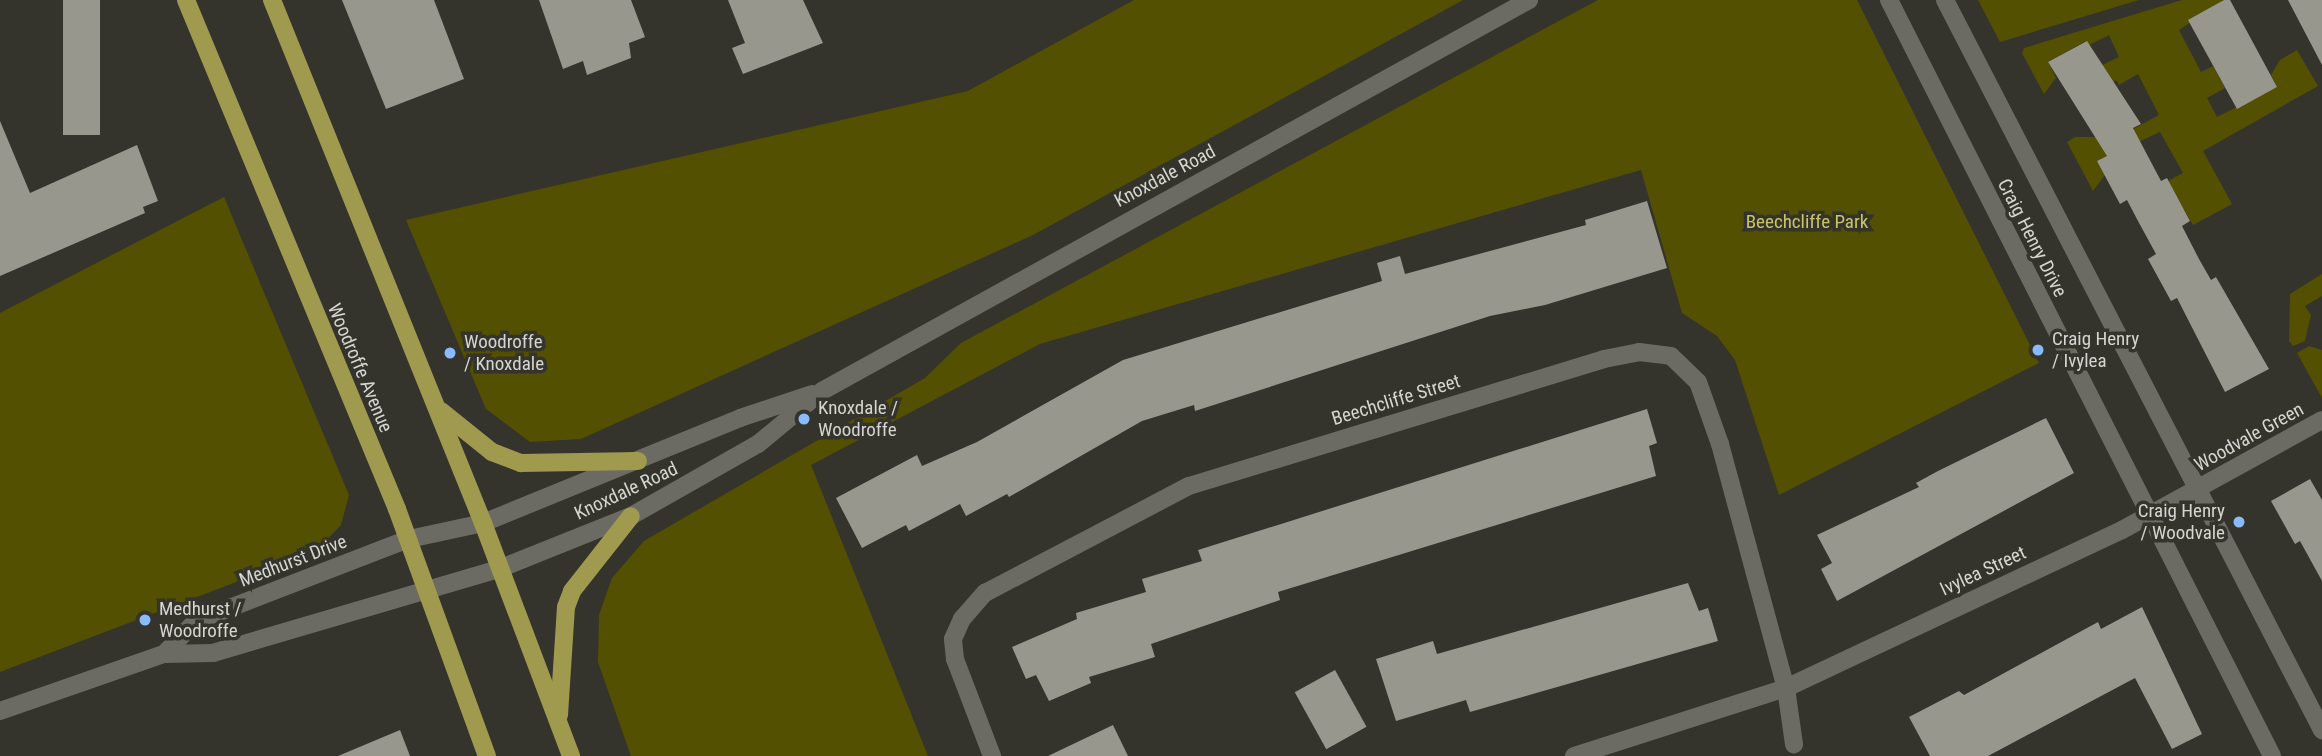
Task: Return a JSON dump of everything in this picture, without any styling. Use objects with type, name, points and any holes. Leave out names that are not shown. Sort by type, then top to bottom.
[{"type":"main road","name":"Woodroffe Avenue","points":[[186,0],[409,539],[487,756]]},
{"type":"main road","points":[[272,0],[501,568],[571,756]]},
{"type":"main road","points":[[435,406],[492,452],[520,463],[638,461]]},
{"type":"main road","points":[[559,722],[566,607],[572,591],[631,516]]},
{"type":"street","name":"Knoxdale Road","points":[[426,588],[501,568],[631,516],[758,444],[822,391],[1529,0]]},
{"type":"street","name":"Craig Henry Drive","points":[[1889,0],[2148,516],[2272,756]]},
{"type":"street","name":"Craig Henry Drive","points":[[1945,0],[2322,730]]},
{"type":"street","name":"Beechcliffe Street","points":[[992,756],[955,659],[953,639],[961,619],[985,593],[1189,486],[1604,359],[1639,352],[1671,356],[1698,382],[1720,444],[1786,688]]},
{"type":"street","name":"Knoxdale Road","points":[[409,539],[483,523],[740,418],[822,391]]},
{"type":"street","name":"Woodvale Green","points":[[2197,490],[2322,420]]},
{"type":"street","name":"Ivylea Street","points":[[1574,756],[1786,688],[2148,516],[2197,490]]},
{"type":"street","name":"Medhurst Drive","points":[[164,654],[196,621],[409,539]]},
{"type":"street","name":"Medhurst Drive","points":[[0,710],[164,654],[213,653],[426,588]]},
{"type":"street","points":[[1786,688],[1794,744]]},
{"type":"green space","points":[[1134,0],[1463,0],[1033,235],[581,439],[530,442],[486,409],[406,220],[968,91]]},
{"type":"green space","name":"Beechcliffe Park","points":[[1598,0],[1857,0],[2039,363],[1779,495],[1735,360],[1717,336],[1682,313],[1641,170],[1040,344],[811,465],[928,756],[631,756],[598,662],[599,615],[612,578],[644,541],[925,378],[961,343]]},
{"type":"green space","points":[[1978,0],[2139,0],[2000,42]]},
{"type":"green space","points":[[2182,0],[2224,0],[2179,30],[2201,72],[2213,66],[2225,88],[2207,98],[2217,117],[2277,87],[2271,75],[2280,60],[2297,50],[2318,86],[2203,151],[2232,204],[2193,225],[2168,181],[2183,173],[2160,132],[2098,161],[2105,175],[2093,191],[2067,142],[2075,137],[2096,137],[2102,146],[2159,115],[2138,74],[2119,85],[2116,80],[2110,84],[2100,66],[2119,57],[2109,35],[2089,45],[2086,41],[2048,62],[2056,78],[2044,94],[2022,53],[2024,48]]},
{"type":"green space","points":[[224,197],[349,495],[341,525],[315,552],[0,672],[0,313]]},
{"type":"green space","points":[[2322,274],[2322,296],[2305,306],[2311,315],[2305,341],[2293,346],[2289,341],[2290,294]]},
{"type":"green space","points":[[2309,346],[2322,350],[2322,398],[2297,353]]},
{"type":"building","points":[[63,0],[100,0],[100,135],[63,135]]},
{"type":"building","points":[[342,0],[434,0],[464,79],[386,109]]},
{"type":"building","points":[[539,0],[631,0],[645,37],[629,43],[631,58],[587,75],[583,61],[563,69]]},
{"type":"building","points":[[728,0],[803,0],[823,43],[743,74],[732,48],[745,43]]},
{"type":"building","points":[[2224,0],[2230,0],[2277,87],[2237,109],[2188,20]]},
{"type":"building","points":[[2288,0],[2322,0],[2322,65]]},
{"type":"building","points":[[2087,41],[2141,124],[2133,128],[2161,181],[2167,178],[2190,221],[2182,226],[2199,259],[2211,280],[2216,277],[2269,369],[2225,392],[2177,298],[2171,301],[2148,259],[2156,254],[2127,200],[2120,204],[2097,161],[2107,156],[2048,62]]},
{"type":"building","points":[[0,121],[30,193],[137,145],[158,201],[143,207],[145,213],[0,276]]},
{"type":"building","points":[[1647,201],[1667,268],[1545,305],[1490,316],[1195,411],[1194,405],[1142,421],[1009,497],[1007,494],[966,516],[960,504],[909,531],[906,525],[862,548],[836,498],[917,455],[922,466],[977,442],[1123,360],[1382,281],[1377,263],[1400,256],[1405,274],[1586,225],[1585,220]]},
{"type":"building","points":[[1647,409],[1657,443],[1649,446],[1656,476],[1278,592],[1280,600],[1151,644],[1155,657],[1089,677],[1091,683],[1049,701],[1036,675],[1026,679],[1012,647],[1077,619],[1076,613],[1146,592],[1142,579],[1202,561],[1198,550]]},
{"type":"building","points":[[2046,418],[2074,473],[1837,601],[1821,569],[1832,563],[1817,535],[1919,487],[1916,483]]},
{"type":"building","points":[[2310,479],[2322,500],[2322,581],[2300,541],[2295,544],[2271,501]]},
{"type":"building","points":[[1688,583],[1699,611],[1708,608],[1718,641],[1470,712],[1466,700],[1396,721],[1376,659],[1433,641],[1437,654]]},
{"type":"building","points":[[2142,607],[2202,734],[2172,749],[2135,678],[1988,756],[1930,756],[1909,717],[1959,691],[1964,695],[2098,622],[2101,629]]},
{"type":"building","points":[[1335,670],[1367,727],[1326,749],[1295,692]]},
{"type":"building","points":[[1113,725],[1128,756],[1048,756]]},
{"type":"building","points":[[400,730],[410,756],[338,756]]},
{"type":"place","name":"Craig Henry / Ivylea","points":[[2038,350]]},
{"type":"place","name":"Woodroffe / Knoxdale","points":[[450,353]]},
{"type":"place","name":"Knoxdale / Woodroffe","points":[[804,419]]},
{"type":"place","name":"Craig Henry / Woodvale","points":[[2239,522]]},
{"type":"place","name":"Medhurst / Woodroffe","points":[[145,620]]}]
